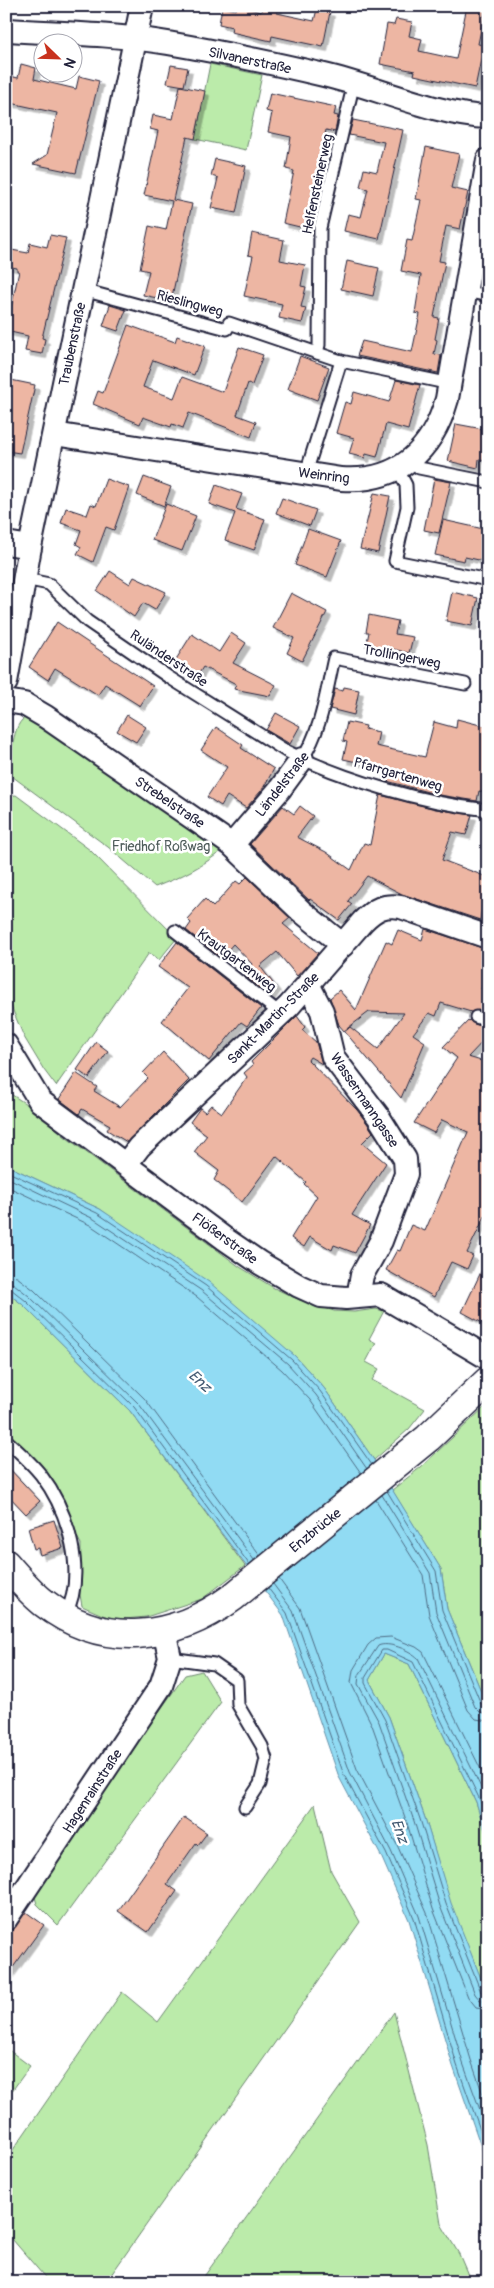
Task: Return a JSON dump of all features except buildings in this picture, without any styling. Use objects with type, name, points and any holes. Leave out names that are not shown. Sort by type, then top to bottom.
[{"type":"street","name":"Traubenstraße","points":[[6,682],[30,547],[142,6]]},
{"type":"street","name":"Silvanerstraße","points":[[6,30],[167,43],[271,63],[354,82],[464,116],[488,117]]},
{"type":"street","name":"Weinring","points":[[54,434],[341,479],[359,479],[381,475],[405,463],[423,448],[437,426],[451,384],[488,160]]},
{"type":"street","points":[[6,543],[30,547]]},
{"type":"street","name":"Strebelstraße","points":[[6,701],[24,704],[46,718],[232,845],[301,911],[343,945]]},
{"type":"street","name":"Ländelstraße","points":[[232,845],[280,789],[302,759]]},
{"type":"street","name":"Sankt-Martin-Straße","points":[[126,1164],[139,1147],[281,1014],[308,986],[372,912],[388,906],[401,907],[488,937]]},
{"type":"street","name":"Wassermanngasse","points":[[308,986],[322,1011],[333,1057],[378,1116],[405,1159],[406,1174],[381,1241],[362,1275],[360,1286],[362,1296]]},
{"type":"street","name":"Flößerstraße","points":[[6,1045],[40,1101],[225,1239],[286,1279],[321,1296],[346,1298],[376,1294],[385,1297],[488,1358]]},
{"type":"street","name":"Enzbrücke","points":[[65,1616],[93,1628],[113,1632],[142,1633],[164,1630],[202,1618],[232,1597],[398,1463],[452,1416],[488,1380]]},
{"type":"street","points":[[6,1564],[36,1596],[65,1616]]},
{"type":"street","name":"Hagenrainstraße","points":[[6,1919],[161,1686],[170,1658],[164,1630]]},
{"type":"lane","name":"Helfensteinerweg","points":[[317,353],[319,345],[320,228],[354,82]]},
{"type":"lane","name":"Rieslingweg","points":[[83,290],[227,329],[229,323],[341,361],[451,384]]},
{"type":"lane","points":[[466,291],[488,296]]},
{"type":"lane","points":[[306,473],[341,361]]},
{"type":"lane","points":[[488,482],[419,468],[405,463],[407,507],[395,561],[488,580]]},
{"type":"lane","name":"Ruländerstraße","points":[[25,579],[49,584],[87,621],[261,737],[302,759]]},
{"type":"lane","name":"Ländelstraße","points":[[302,759],[313,744],[334,658]]},
{"type":"lane","name":"Trollingerweg","points":[[334,658],[465,684]]},
{"type":"lane","name":"Pfarrgartenweg","points":[[302,759],[375,786],[462,807],[488,810]]},
{"type":"lane","name":"Krautgartenweg","points":[[175,931],[281,1014]]},
{"type":"lane","points":[[476,1017],[488,1021]]},
{"type":"lane","points":[[6,1440],[42,1475],[66,1523],[75,1576],[74,1593],[65,1616]]},
{"type":"lane","points":[[170,1658],[214,1664],[237,1680],[238,1705],[262,1746],[266,1759],[260,1784],[245,1807]]},
{"type":"green space","points":[[210,64],[262,75],[246,150],[195,139]]},
{"type":"green space","name":"Friedhof Roßwag","points":[[27,717],[226,847],[192,870],[155,887],[108,847],[9,774],[15,733],[22,720]]},
{"type":"green space","points":[[16,795],[90,850],[177,938],[159,960],[149,953],[56,1086],[24,1037],[6,994],[6,803],[10,796]]},
{"type":"green space","points":[[6,1091],[37,1111],[63,1135],[240,1267],[274,1288],[300,1300],[334,1311],[354,1312],[376,1309],[384,1311],[369,1339],[376,1343],[366,1362],[379,1369],[372,1380],[425,1409],[409,1429],[374,1460],[324,1388],[295,1356],[100,1209],[6,1165]]},
{"type":"green space","points":[[6,1292],[22,1304],[130,1411],[245,1566],[202,1599],[146,1617],[114,1620],[82,1606],[80,1595],[81,1544],[57,1501],[6,1440]]},
{"type":"green space","points":[[488,1404],[488,1708],[447,1609],[441,1569],[392,1490],[421,1467]]},
{"type":"green space","points":[[384,1654],[409,1664],[476,1802],[488,1840],[488,1996],[450,1903],[425,1818],[389,1717],[369,1680]]},
{"type":"green space","points":[[202,1671],[221,1702],[58,1925],[37,1904],[33,1890],[185,1675]]},
{"type":"green space","points":[[315,1804],[331,1871],[360,1922],[106,2282],[49,2282],[6,2232],[6,2160],[122,1992],[158,2022]]},
{"type":"green space","points":[[394,2012],[428,2145],[441,2224],[459,2254],[471,2282],[200,2282]]},
{"type":"green space","points":[[6,2048],[30,2066],[6,2099]]},
{"type":"water","name":"Enz","points":[[6,1165],[100,1209],[209,1282],[295,1356],[324,1388],[374,1460],[441,1569],[447,1609],[488,1708],[488,1840],[476,1802],[409,1664],[384,1654],[369,1680],[389,1717],[425,1818],[451,1903],[488,1996],[488,2167],[453,2066],[409,1920],[381,1856],[339,1777],[283,1615],[130,1411],[22,1304],[6,1292]]}]
